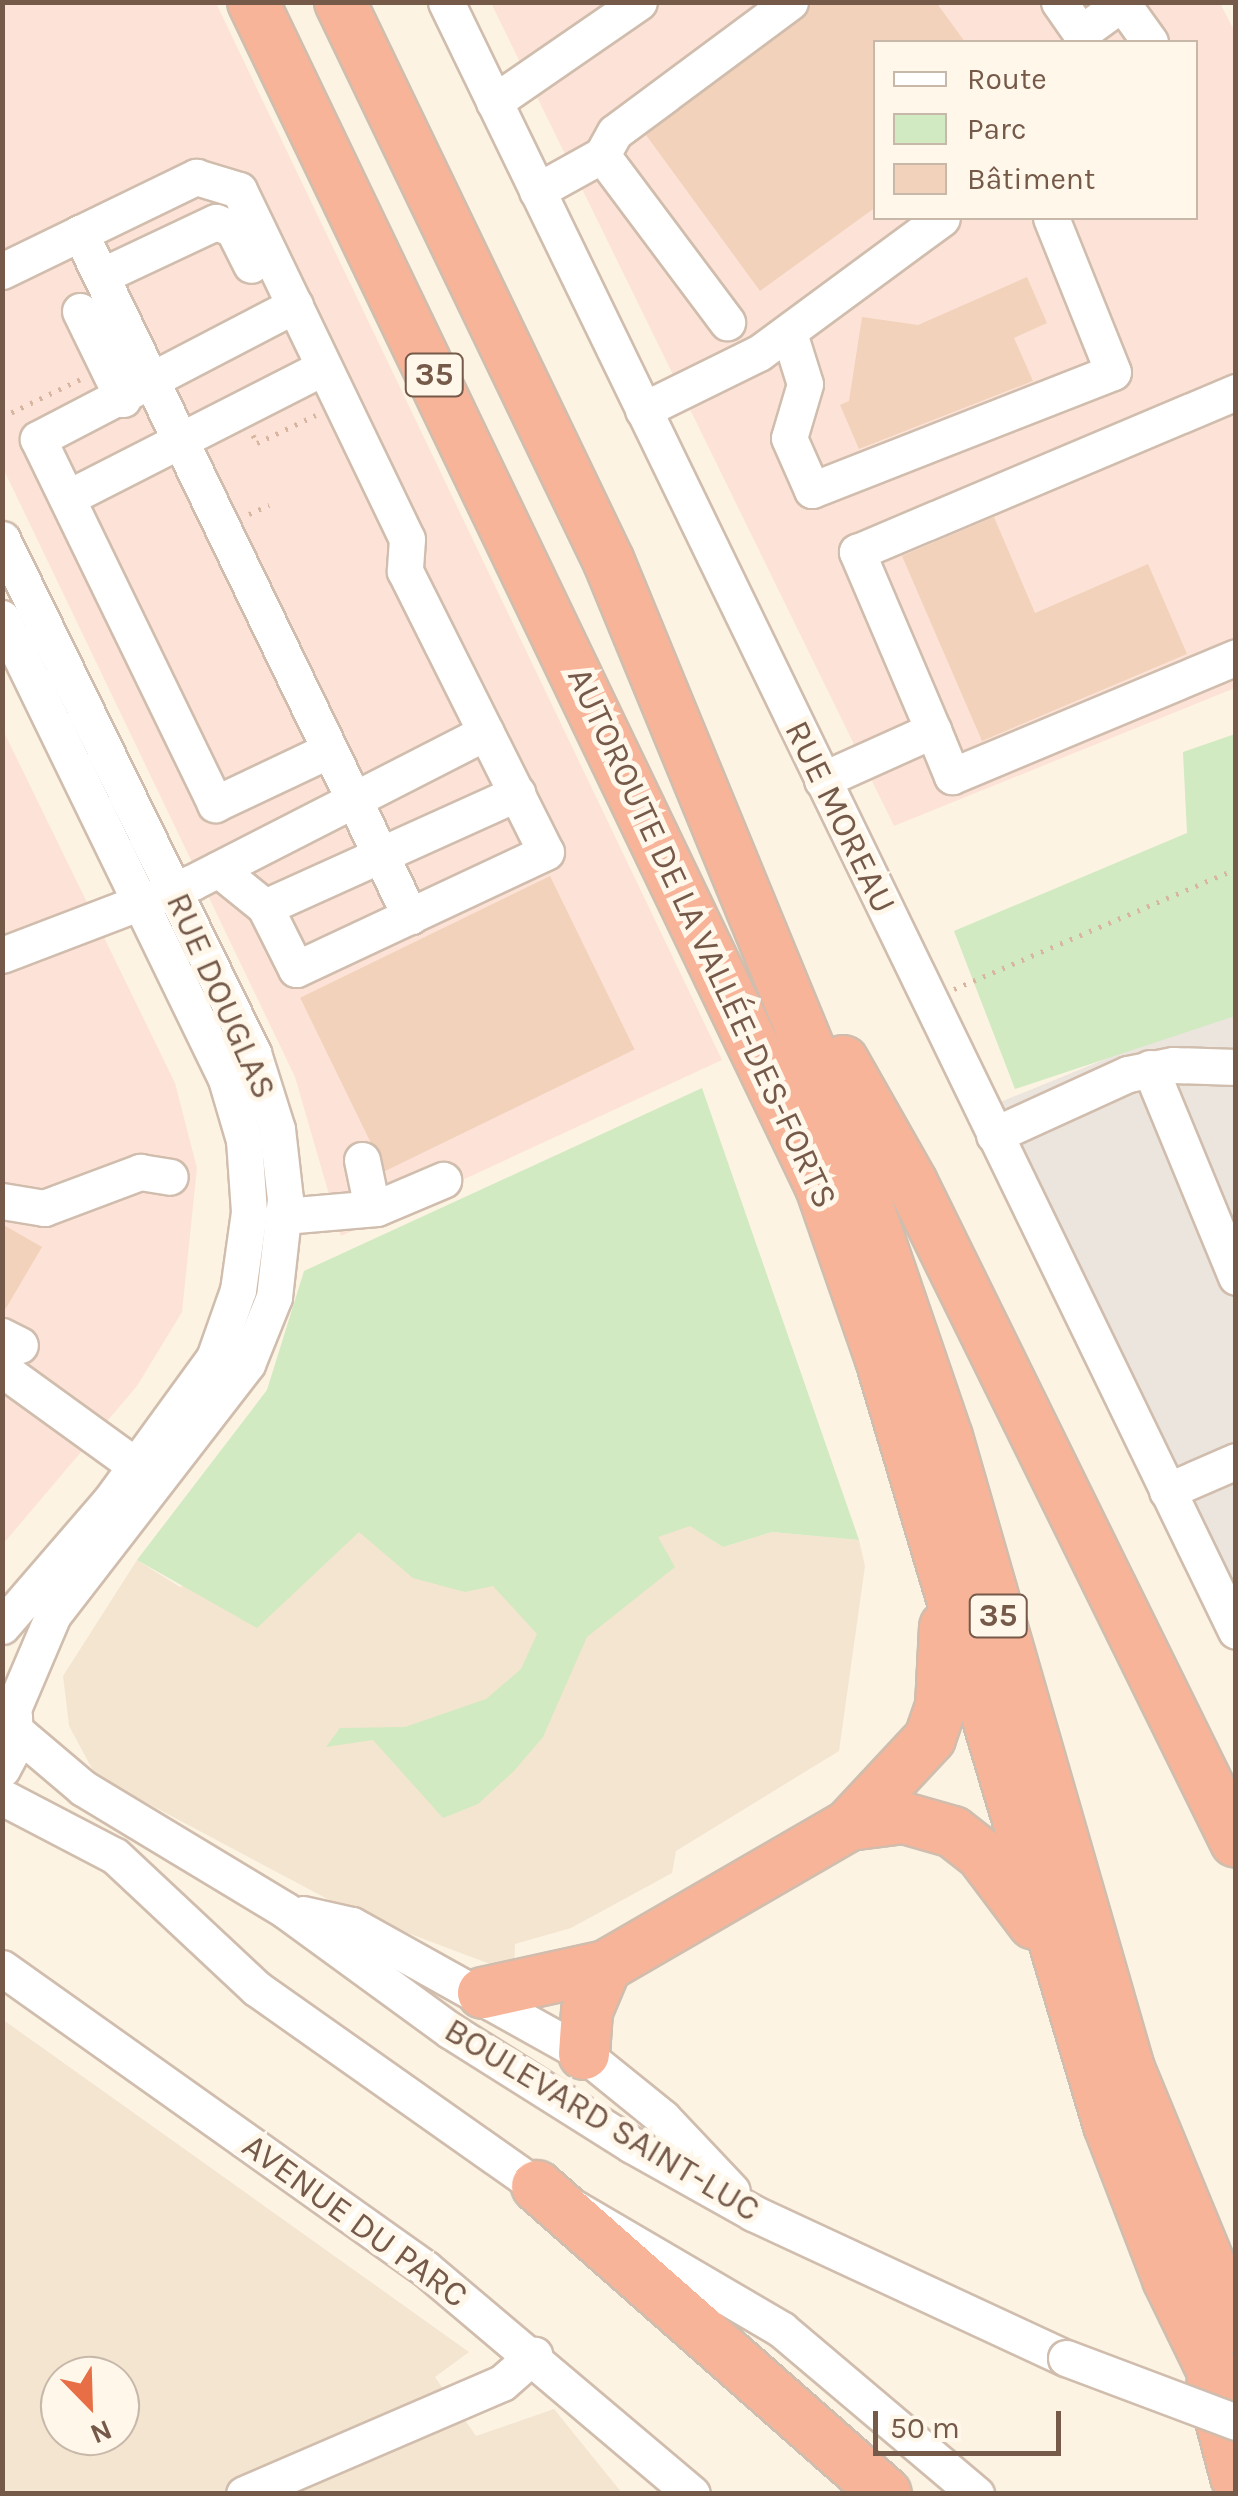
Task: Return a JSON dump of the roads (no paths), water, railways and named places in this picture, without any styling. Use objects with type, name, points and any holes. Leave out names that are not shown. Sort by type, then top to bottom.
[{"type":"highway","name":"AUTOROUTE DE LA VALLÉE-DES-FORTS","points":[[253,2],[779,1088],[863,1305],[1054,1952],[1114,2140],[1221,2345]]},
{"type":"highway","name":"AUTOROUTE DE LA VALLÉE-DES-FORTS","points":[[340,2],[578,494],[754,905],[918,1345],[1129,2070],[1221,2345],[1236,2421]]},
{"type":"highway","points":[[754,905],[912,1183],[1236,1842]]},
{"type":"highway","points":[[483,1993],[606,1966],[849,1825],[910,1767],[937,1722],[946,1577]]},
{"type":"highway","points":[[849,1825],[904,1818],[953,1832],[982,1855],[1054,1952]]},
{"type":"highway","points":[[584,2054],[586,2011],[606,1966]]},
{"type":"highway","points":[[538,2186],[886,2494]]},
{"type":"highway","points":[[1221,2345],[1236,2477]]},
{"type":"street","name":"RUE MOREAU","points":[[446,2],[1236,1631]]},
{"type":"street","points":[[494,102],[640,2]]},
{"type":"street","points":[[537,191],[602,156],[616,132],[790,2]]},
{"type":"street","points":[[1059,2],[1081,32],[1122,3],[1149,40]]},
{"type":"street","points":[[602,156],[727,322]]},
{"type":"street","points":[[2,271],[196,177],[240,190],[285,310]]},
{"type":"street","points":[[643,410],[789,333],[939,220]]},
{"type":"street","points":[[789,333],[805,384],[789,438],[812,490],[1112,372],[1053,220]]},
{"type":"street","points":[[101,276],[225,223],[324,367],[407,540],[405,571],[546,852],[296,970],[265,907],[218,869]]},
{"type":"street","points":[[80,233],[410,916]]},
{"type":"street","points":[[285,310],[123,399],[38,439],[215,804],[329,750]]},
{"type":"street","points":[[80,311],[123,399]]},
{"type":"street","points":[[67,498],[324,367]]},
{"type":"street","points":[[1236,392],[857,552],[952,776],[1236,657]]},
{"type":"street","name":"RUE DOUGLAS","points":[[2,539],[174,888],[268,1093],[284,1216],[260,1339],[235,1387],[2,1626]]},
{"type":"street","name":"RUE DOUGLAS","points":[[2,618],[234,1100],[249,1212],[238,1290],[214,1358],[148,1474],[53,1615],[11,1709],[2,1769]]},
{"type":"street","points":[[822,780],[933,730]]},
{"type":"street","points":[[2,955],[218,869],[486,732]]},
{"type":"street","points":[[265,907],[516,793]]},
{"type":"street","points":[[994,1135],[1096,1084],[1150,1068],[1236,1067]]},
{"type":"street","points":[[1150,1068],[1236,1277]]},
{"type":"street","points":[[362,1160],[372,1208]]},
{"type":"street","points":[[2,1202],[44,1208],[140,1172],[170,1177]]},
{"type":"street","points":[[284,1216],[372,1208],[443,1180]]},
{"type":"street","points":[[8,1350],[148,1474]]},
{"type":"street","points":[[1167,1491],[1236,1461]]},
{"type":"street","name":"BOULEVARD SAINT-LUC","points":[[11,1709],[82,1788],[285,1910],[451,2031],[753,2213],[1066,2358],[1236,2421]]},
{"type":"street","points":[[2,1797],[123,1863],[256,1988],[538,2186],[782,2330],[976,2494]]},
{"type":"street","points":[[285,1910],[352,1925],[483,1993],[584,2054],[663,2118],[753,2213]]},
{"type":"street","name":"AVENUE DU PARC","points":[[2,1968],[534,2355],[692,2494]]},
{"type":"street","points":[[244,2494],[502,2383],[534,2355]]}]
